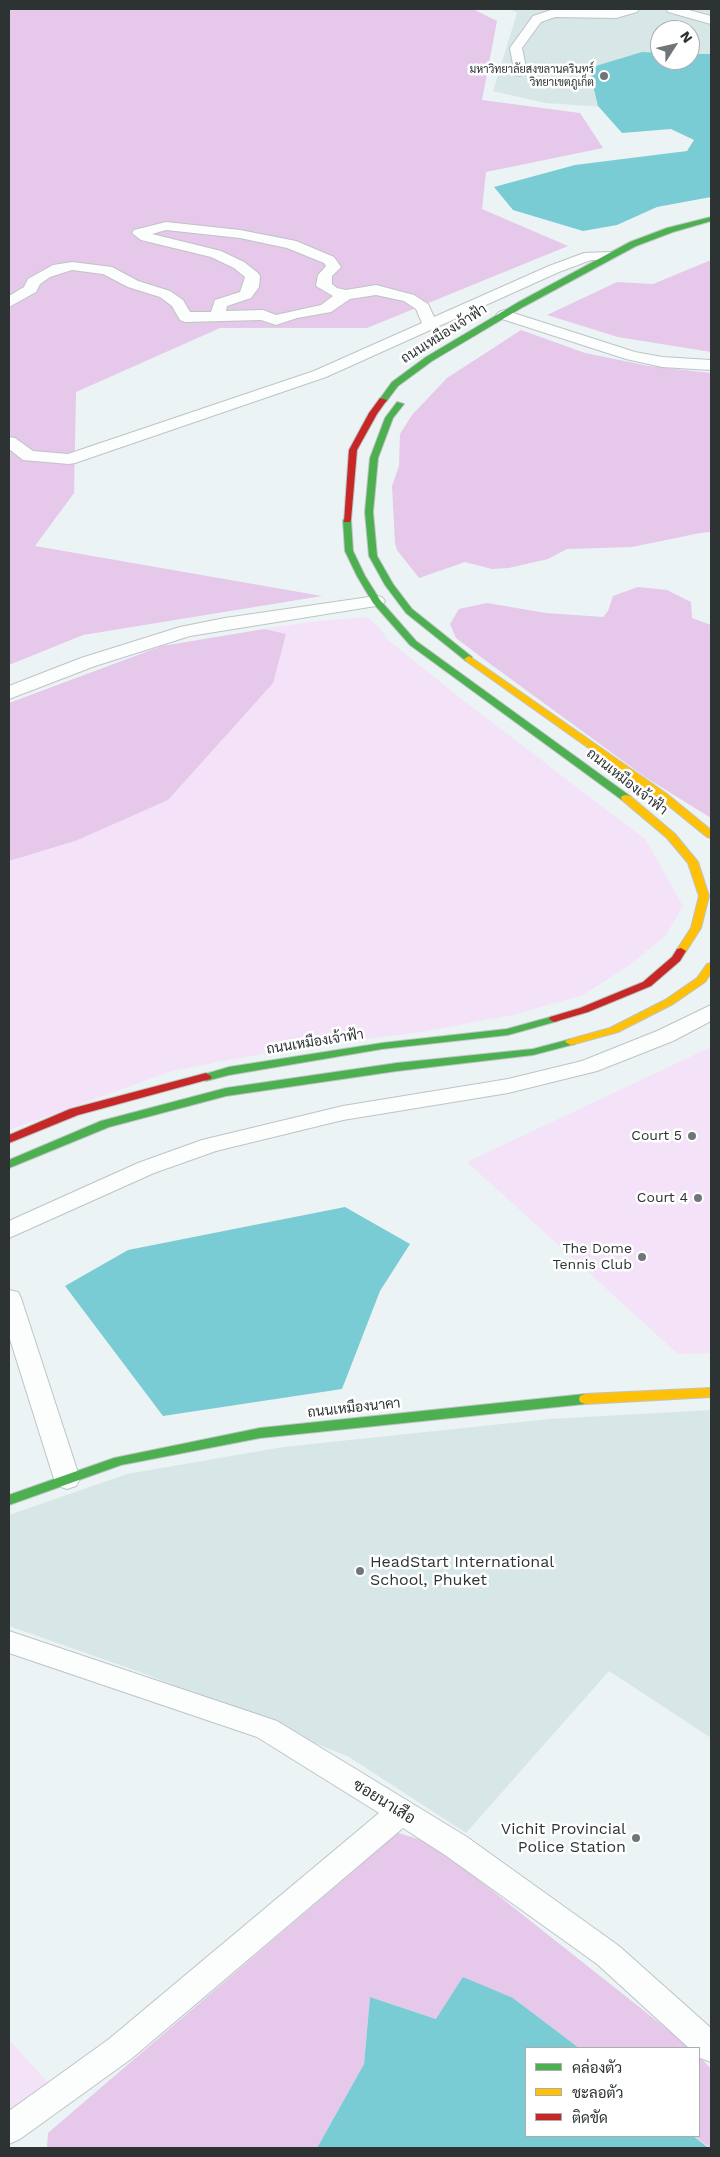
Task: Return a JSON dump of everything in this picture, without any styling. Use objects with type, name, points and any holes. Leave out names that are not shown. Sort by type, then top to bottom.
[{"type":"street","points":[[520,72],[516,48],[536,20],[554,13],[616,14],[633,9]]},
{"type":"street","points":[[672,9],[711,20]]},
{"type":"street","name":"ถนนเหมืองเจ้าฟ้า","points":[[9,1139],[74,1112],[172,1084],[229,1071],[373,1047],[508,1032],[584,1010],[647,984],[676,959],[696,928],[704,896],[693,862],[671,836],[637,806],[413,643],[376,601],[349,551],[347,512],[353,450],[373,414],[395,384],[429,359],[503,322],[610,256],[633,244],[670,230],[711,219]]},
{"type":"street","points":[[218,316],[220,303],[233,301],[246,295],[251,287],[253,276],[238,265],[216,254],[146,238],[139,234],[166,226],[240,234],[291,244],[330,260],[334,267],[325,275],[324,286],[332,291],[345,295],[376,290],[409,298],[423,307],[427,320],[433,325]]},
{"type":"street","points":[[519,321],[622,263],[662,244],[711,226]]},
{"type":"street","points":[[9,442],[29,456],[69,459],[320,374],[433,325],[554,269],[589,256],[610,256]]},
{"type":"street","points":[[9,302],[31,289],[33,282],[58,268],[107,270],[132,284],[165,294],[178,303],[185,317],[199,319],[218,316],[263,315],[276,320],[294,314],[326,309],[345,295]]},
{"type":"street","points":[[503,322],[519,321],[632,356],[662,362],[711,365]]},
{"type":"street","name":"ถนนเหมืองเจ้าฟ้า","points":[[408,392],[390,418],[374,458],[369,512],[372,556],[389,585],[409,611],[448,644],[663,796],[711,835]]},
{"type":"street","points":[[9,693],[88,662],[186,631],[225,623],[376,601]]},
{"type":"street","points":[[637,806],[663,796]]},
{"type":"street","points":[[9,1164],[105,1124],[226,1092],[397,1067],[533,1052],[605,1032],[668,1002],[701,980],[711,966]]},
{"type":"street","points":[[9,1230],[146,1168],[210,1145],[343,1113],[508,1086],[589,1066],[665,1036],[711,1012]]},
{"type":"street","points":[[9,1298],[67,1479]]},
{"type":"street","name":"ถนนเหมืองนาคา","points":[[9,1500],[119,1461],[260,1433],[593,1398],[711,1392]]},
{"type":"street","name":"ซอยนาเสือ","points":[[9,1642],[267,1729],[456,1846],[608,1955],[711,2048]]},
{"type":"street","points":[[9,2130],[120,2049],[401,1812]]},
{"type":"shaded area","points":[[9,9],[473,9],[497,21],[482,100],[580,113],[603,148],[486,172],[482,209],[568,246],[367,328],[220,328],[76,392],[74,493],[35,546],[322,596],[83,635],[9,665]]},
{"type":"shaded area","name":"มหาวิทยาลัยสงขลานครินทร์ วิทยาเขตภูเก็ต","points":[[509,9],[711,9],[711,138],[678,112],[545,103],[493,91],[517,13]]},
{"type":"shaded area","points":[[711,260],[711,352],[618,337],[547,315],[617,282],[653,284]]},
{"type":"shaded area","points":[[521,330],[585,353],[649,366],[711,373],[711,532],[632,547],[567,549],[548,559],[509,568],[492,569],[465,562],[419,578],[397,550],[395,543],[392,486],[399,466],[400,434],[412,415],[447,378]]},
{"type":"shaded area","points":[[638,587],[667,590],[691,602],[692,618],[711,625],[711,818],[645,777],[489,663],[456,638],[450,624],[459,609],[487,603],[546,613],[603,617],[608,611],[613,596]]},
{"type":"shaded area","points":[[367,617],[379,627],[387,639],[464,701],[646,840],[683,906],[666,935],[628,966],[583,995],[513,1015],[421,1032],[287,1049],[172,1071],[9,1130],[9,861],[75,841],[285,635],[264,629],[318,621]]},
{"type":"shaded area","points":[[264,629],[286,634],[273,683],[168,800],[75,841],[9,861],[9,703],[162,646]]},
{"type":"shaded area","name":"The Dome Tennis Club","points":[[711,1047],[711,1353],[678,1354],[467,1162]]},
{"type":"shaded area","name":"HeadStart International School, Phuket","points":[[711,1410],[711,1738],[609,1671],[466,1833],[349,1757],[148,1675],[9,1626],[9,1515],[127,1474],[283,1447],[549,1419]]},
{"type":"shaded area","points":[[398,1833],[432,1843],[690,2047],[578,2047],[513,1998],[436,2019],[370,1997],[364,2064],[317,2148],[47,2148],[48,2133]]},
{"type":"shaded area","points":[[9,2040],[52,2087],[9,2114]]},
{"type":"shaded area","points":[[700,2057],[711,2069],[711,2148],[694,2137],[700,2137]]},
{"type":"water","points":[[642,52],[650,52],[650,70],[700,70],[700,54],[711,54],[711,197],[657,207],[617,225],[583,231],[513,210],[494,187],[575,165],[687,151],[694,140],[671,129],[622,133],[598,106],[589,68]]},
{"type":"water","points":[[345,1207],[410,1244],[380,1291],[342,1389],[163,1416],[65,1286],[128,1250]]},
{"type":"water","points":[[463,1977],[513,1998],[578,2047],[525,2047],[525,2137],[694,2137],[709,2148],[317,2148],[364,2064],[370,1997],[436,2019]]},
{"type":"traffic: fast","points":[[383,400],[395,384],[429,359],[520,305],[633,244],[670,230],[711,219]]},
{"type":"traffic: fast","points":[[400,404],[389,418],[374,458],[369,512],[373,556],[389,585],[409,611],[469,659]]},
{"type":"traffic: fast","points":[[347,520],[349,551],[361,576],[376,601],[413,643],[626,798]]},
{"type":"traffic: fast","points":[[206,1077],[229,1071],[382,1046],[508,1032],[554,1019]]},
{"type":"traffic: fast","points":[[9,1164],[105,1124],[226,1092],[397,1067],[533,1052],[571,1042]]},
{"type":"traffic: fast","points":[[9,1500],[119,1461],[260,1433],[585,1399]]},
{"type":"traffic: slow","points":[[469,659],[663,796],[711,835]]},
{"type":"traffic: slow","points":[[626,798],[671,836],[693,862],[704,896],[696,928],[681,951]]},
{"type":"traffic: slow","points":[[571,1042],[614,1030],[669,1002],[701,980],[711,966]]},
{"type":"traffic: slow","points":[[585,1399],[711,1392]]},
{"type":"traffic: jam","points":[[347,520],[353,450],[373,413],[383,400]]},
{"type":"traffic: jam","points":[[554,1019],[584,1010],[647,984],[676,959],[681,951]]},
{"type":"traffic: jam","points":[[9,1139],[74,1112],[206,1077]]},
{"type":"place","name":"มหาวิทยาลัยสงขลานครินทร์ วิทยาเขตภูเก็ต","points":[[604,76]]},
{"type":"place","name":"Court 5","points":[[692,1136]]},
{"type":"place","name":"Court 4","points":[[698,1198]]},
{"type":"place","name":"The Dome Tennis Club","points":[[642,1257]]},
{"type":"place","name":"HeadStart International School, Phuket","points":[[360,1571]]},
{"type":"place","name":"Vichit Provincial Police Station","points":[[636,1838]]}]
